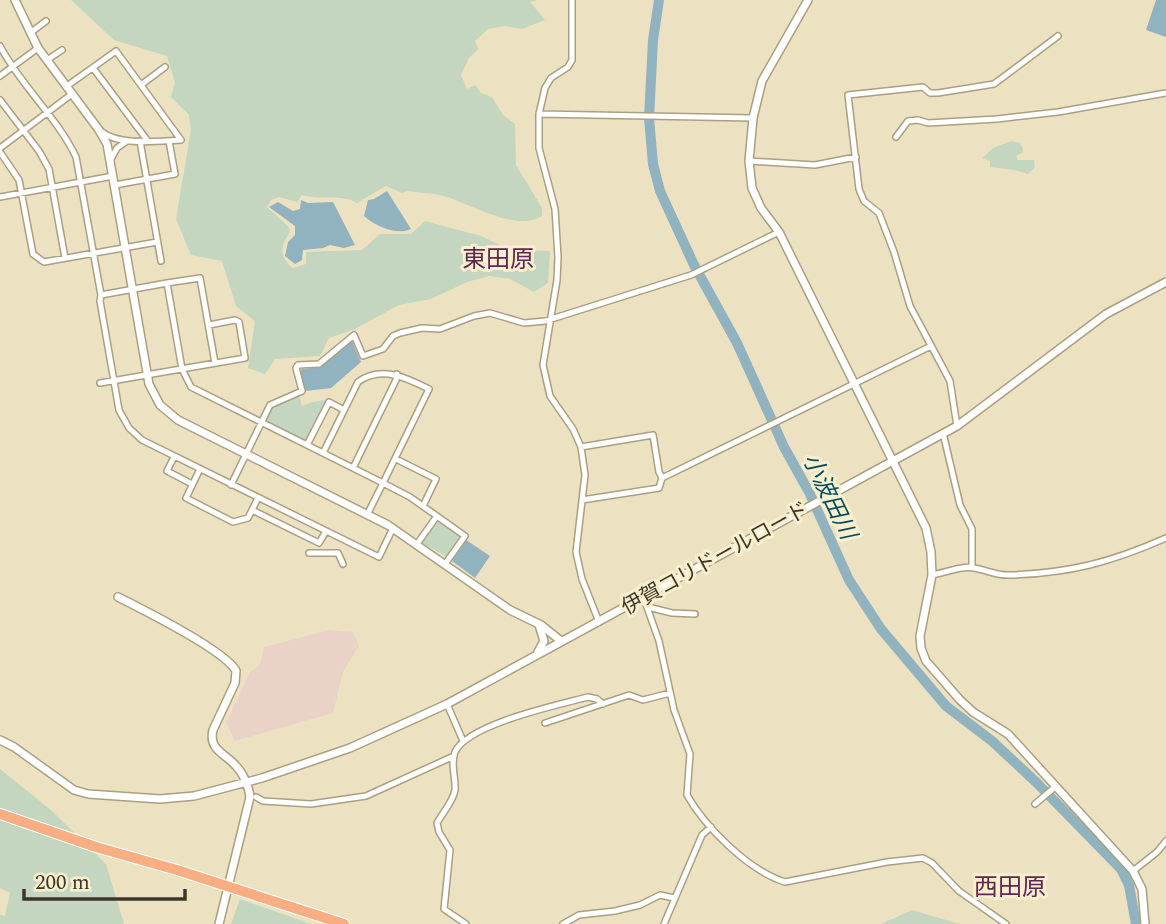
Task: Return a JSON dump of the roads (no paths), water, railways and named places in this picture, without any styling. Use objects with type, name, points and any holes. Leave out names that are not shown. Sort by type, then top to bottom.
[{"type":"highway","points":[[0,814],[96,847],[230,886],[344,924]]},
{"type":"street","points":[[15,0],[37,48],[107,144],[147,375],[152,393],[169,415],[368,513],[510,610],[537,623],[561,641]]},
{"type":"street","points":[[572,0],[572,60],[551,78],[545,88],[539,114],[540,155],[552,196],[557,236],[557,280],[544,352],[544,378],[556,406],[571,426],[581,447],[586,470],[576,545],[577,564],[599,622]]},
{"type":"street","points":[[808,0],[762,81],[753,118],[749,161],[752,188],[761,208],[779,232],[926,528],[932,575],[920,636],[926,660],[973,712],[1008,734],[1053,788],[1133,871],[1143,894],[1145,924]]},
{"type":"street","points":[[30,33],[46,21]]},
{"type":"street","points":[[957,426],[950,381],[907,299],[894,252],[878,214],[864,201],[859,189],[848,95],[923,87],[930,93],[938,93],[994,84],[1058,36]]},
{"type":"street","points":[[0,46],[12,67],[71,148],[82,182],[119,410],[129,428],[142,440],[174,457],[379,557],[393,528]]},
{"type":"street","points":[[0,76],[37,48]]},
{"type":"street","points":[[47,60],[62,50]]},
{"type":"street","points":[[67,86],[116,51],[180,141],[112,139],[99,130]]},
{"type":"street","points":[[141,85],[164,67]]},
{"type":"street","points":[[93,68],[143,141],[146,180],[162,261]]},
{"type":"street","points":[[896,137],[908,121],[928,123],[997,119],[1058,112],[1166,93]]},
{"type":"street","points":[[72,94],[0,150],[17,176],[23,193],[33,254],[44,262],[157,242]]},
{"type":"street","points":[[0,100],[43,158],[53,187],[65,258]]},
{"type":"street","points":[[539,114],[753,118]]},
{"type":"street","points":[[111,161],[114,152],[127,141]]},
{"type":"street","points":[[0,197],[82,182],[146,180],[175,174],[169,141]]},
{"type":"street","points":[[749,161],[815,165],[856,156]]},
{"type":"street","points":[[231,485],[270,405],[302,391],[296,368],[298,365],[320,364],[354,335],[363,355],[383,349],[393,336],[400,333],[422,328],[443,328],[468,317],[493,313],[527,323],[550,319],[691,275],[779,232]]},
{"type":"street","points":[[101,295],[201,278],[215,363]]},
{"type":"street","name":"伊賀コリドールロード","points":[[0,740],[15,747],[68,786],[88,794],[178,798],[245,782],[350,748],[447,704],[957,426],[1106,314],[1166,282]]},
{"type":"street","points":[[167,284],[182,369],[194,389],[383,483],[423,506],[465,536],[445,564]]},
{"type":"street","points":[[100,383],[245,358],[240,324],[235,320],[209,325]]},
{"type":"street","points":[[662,478],[931,346]]},
{"type":"street","points":[[353,468],[397,374]]},
{"type":"street","points":[[323,453],[358,382],[368,375],[397,374],[429,389],[368,513]]},
{"type":"street","points":[[307,445],[328,402],[344,410]]},
{"type":"street","points":[[943,433],[960,505],[972,529],[972,567]]},
{"type":"street","points":[[581,447],[653,435],[662,478],[659,488],[582,500]]},
{"type":"street","points":[[174,457],[167,471],[192,484]]},
{"type":"street","points":[[396,458],[436,479],[423,506]]},
{"type":"street","points":[[200,469],[186,498],[233,522],[248,518],[257,498]]},
{"type":"street","points":[[252,510],[319,543]]},
{"type":"street","points":[[417,544],[437,516]]},
{"type":"street","points":[[326,531],[311,552],[338,554],[343,564]]},
{"type":"street","points":[[932,575],[972,567],[1007,575],[1072,570],[1106,562],[1166,538]]},
{"type":"street","points":[[643,596],[659,641],[670,693],[691,759],[686,791],[690,800],[731,849],[770,876],[785,882],[887,862],[923,858],[935,866],[959,891],[1006,924]]},
{"type":"street","points":[[118,597],[164,621],[232,663],[236,671],[235,683],[211,739],[214,747],[236,766],[250,793],[250,804],[219,924]]},
{"type":"street","points":[[648,607],[673,613],[695,614]]},
{"type":"street","points":[[536,655],[544,641],[537,623]]},
{"type":"street","points":[[545,723],[629,695],[643,700],[670,693]]},
{"type":"street","points":[[466,924],[444,909],[450,850],[439,832],[437,823],[454,792],[454,756],[463,741],[501,722],[588,697],[603,704]]},
{"type":"street","points":[[447,704],[463,741]]},
{"type":"street","points":[[256,797],[263,801],[311,804],[366,796],[454,756]]},
{"type":"street","points":[[1035,804],[1053,788]]},
{"type":"street","points":[[664,924],[702,835],[711,827]]},
{"type":"street","points":[[1133,871],[1166,841]]},
{"type":"street","points":[[1157,852],[1166,853]]},
{"type":"street","points":[[563,924],[579,915],[615,911],[639,905],[660,895],[674,898]]},
{"type":"water","points":[[1156,0],[1166,0],[1166,37],[1146,30]]},
{"type":"water","points":[[387,191],[411,229],[386,229],[364,216],[368,200]]},
{"type":"water","points":[[301,200],[308,203],[333,202],[355,245],[344,248],[330,245],[303,250],[302,260],[295,264],[285,256],[288,242],[295,235],[295,226],[269,207],[278,202],[293,211],[300,209]]},
{"type":"water","points":[[350,341],[361,362],[331,388],[306,391],[300,372],[302,369],[321,367]]},
{"type":"water","points":[[466,540],[490,556],[475,578],[452,561]]},
{"type":"waterway","name":"小波田川","points":[[659,0],[653,40],[649,118],[653,164],[660,191],[694,265],[737,343],[849,580],[881,629],[946,706],[992,741],[1121,869],[1129,885],[1136,924]]},
{"type":"district","name":"東田原","points":[[498,259]]},
{"type":"district","name":"西田原","points":[[1010,887]]}]
